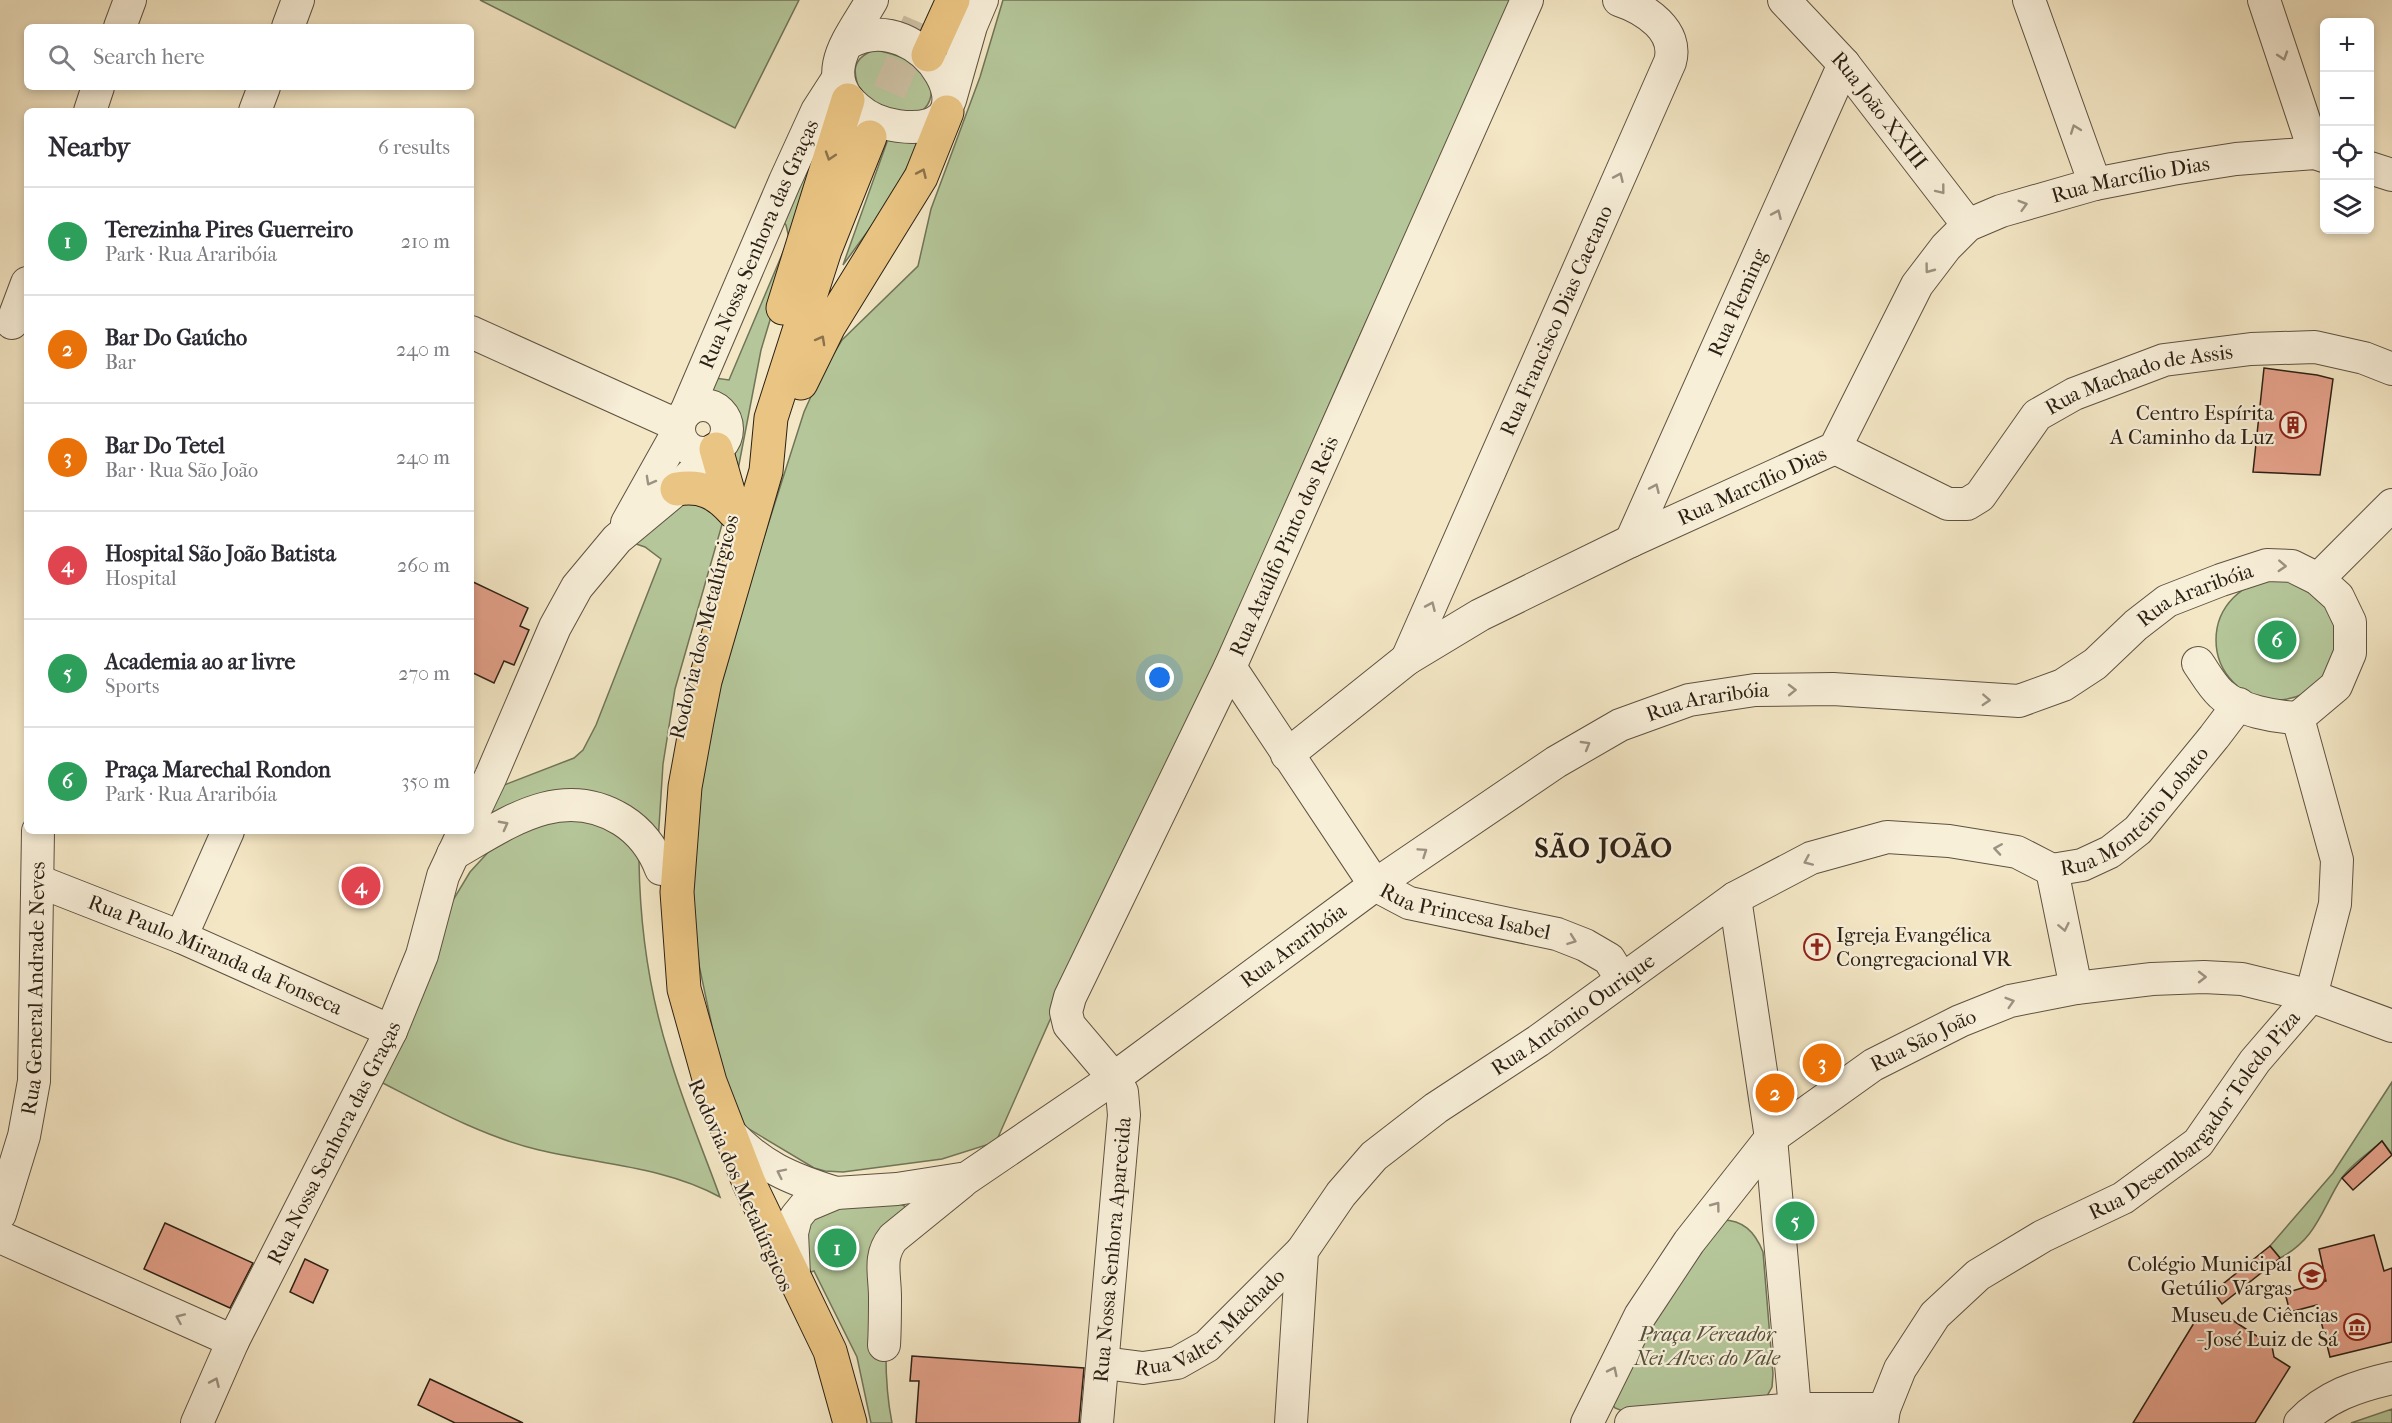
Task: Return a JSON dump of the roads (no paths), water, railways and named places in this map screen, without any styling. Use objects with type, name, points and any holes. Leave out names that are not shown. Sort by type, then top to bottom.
[{"type":"main road","points":[[931,58],[969,9]]},
{"type":"main road","points":[[755,469],[765,371],[842,90]]},
{"type":"main road","points":[[755,469],[818,346],[921,177],[948,106]]},
{"type":"main road","name":"Rodovia dos Metalúrgicos","points":[[850,1423],[830,1351],[749,1183],[702,1059],[684,989],[678,923],[678,859],[685,787],[705,681],[755,469],[825,250],[870,137]]},
{"type":"main road","points":[[714,450],[734,512]]},
{"type":"main road","name":"Rodovia dos Metalúrgicos","points":[[755,469],[734,512],[692,659],[674,741],[661,869],[660,894],[665,959],[675,1018],[688,1065],[723,1155],[818,1357],[826,1378],[837,1423]]},
{"type":"main road","points":[[677,489],[705,489],[716,494],[734,512]]},
{"type":"street","points":[[121,24],[130,0]]},
{"type":"street","points":[[289,24],[298,0]]},
{"type":"street","points":[[872,0],[838,63],[842,90],[870,117],[891,125],[907,127],[921,128],[935,123],[948,106],[969,9]]},
{"type":"street","name":"Rua Ataúlfo Pinto dos Reis","points":[[1114,1078],[1069,1025],[1066,1012],[1070,997],[1230,667],[1527,0]]},
{"type":"street","name":"Rua Francisco Dias Caetano","points":[[1407,659],[1674,50],[1666,30],[1652,18],[1620,0]]},
{"type":"street","name":"Rua João XXIII","points":[[1784,0],[1844,64],[1968,225]]},
{"type":"street","points":[[2029,0],[2095,184]]},
{"type":"street","points":[[2264,0],[2320,154]]},
{"type":"street","points":[[848,43],[861,34],[885,32],[912,44],[931,58],[941,72],[948,106]]},
{"type":"street","name":"Rua Fleming","points":[[1631,541],[1844,64]]},
{"type":"street","points":[[91,108],[97,90]]},
{"type":"street","points":[[256,108],[263,90]]},
{"type":"street","name":"Rua Nossa Senhora das Graças","points":[[617,539],[681,423],[784,181],[817,111],[842,90]]},
{"type":"street","name":"Rua Marcílio Dias","points":[[1287,755],[1407,659],[1480,615],[1631,541],[1835,448],[1917,285],[1946,247],[1968,225],[2001,211],[2095,184],[2236,159],[2320,154]]},
{"type":"street","points":[[2374,169],[2392,175]]},
{"type":"street","points":[[13,324],[24,292]]},
{"type":"street","points":[[474,333],[681,423]]},
{"type":"street","name":"Rua Machado de Assis","points":[[1835,448],[1948,504],[1967,504],[1980,496],[2037,415],[2074,394],[2164,360],[2251,349],[2315,347],[2364,358],[2392,369]]},
{"type":"street","points":[[700,405],[715,408],[721,414],[727,429],[725,436],[714,450],[703,453],[688,448],[683,443],[681,423],[700,405]]},
{"type":"street","name":"Rua Nossa Senhora das Graças","points":[[474,812],[492,776],[564,608],[590,570],[617,539],[677,489],[714,450]]},
{"type":"street","points":[[2318,579],[2392,505]]},
{"type":"street","name":"Rua Araribóia","points":[[884,1345],[885,1300],[882,1264],[885,1250],[899,1232],[967,1178],[1114,1078],[1375,885],[1556,762],[1620,725],[1689,700],[1755,690],[1833,689],[2019,701],[2062,685],[2095,664],[2136,625],[2167,601],[2267,565],[2292,566],[2318,579],[2338,597],[2350,622],[2350,653],[2336,686],[2298,718]]},
{"type":"street","points":[[2198,663],[2221,694],[2239,704],[2272,717],[2298,718]]},
{"type":"street","name":"Rua Princesa Isabel","points":[[1230,667],[1375,885],[1409,903],[1539,930],[1585,945],[1609,959],[1622,980]]},
{"type":"street","name":"Rua Monteiro Lobato","points":[[2076,987],[2052,870],[2082,865],[2109,852],[2138,830],[2239,704]]},
{"type":"street","name":"Rua Desembargador Toledo Piza","points":[[1883,1416],[1900,1369],[1935,1315],[1978,1275],[2043,1236],[2122,1198],[2198,1143],[2255,1061],[2311,996],[2335,904],[2337,860],[2298,718]]},
{"type":"street","name":"Rua Nossa Senhora das Graças","points":[[197,1423],[233,1341],[391,1031],[422,955],[443,876],[459,843],[533,811],[554,805],[581,805],[615,816],[638,832],[656,854],[661,869]]},
{"type":"street","name":"Rua General Andrade Neves","points":[[0,1214],[24,1136],[34,1081],[38,834]]},
{"type":"street","points":[[181,937],[227,834]]},
{"type":"street","name":"Rua Antônio Ourique","points":[[1302,1251],[1341,1194],[1374,1156],[1436,1108],[1538,1041],[1735,898],[1811,858],[1887,837],[1948,841],[2017,852],[2052,870]]},
{"type":"street","name":"Rua Paulo Miranda da Fonseca","points":[[38,881],[181,937],[391,1031]]},
{"type":"street","points":[[1735,898],[1771,1138],[1795,1409]]},
{"type":"street","name":"Rua São João","points":[[1587,1423],[1640,1316],[1689,1242],[1771,1138],[1873,1065],[1960,1021],[2010,1001],[2076,987],[2152,979],[2204,977],[2242,979],[2311,996],[2392,1026]]},
{"type":"street","name":"Rua Nossa Senhora Aparecida","points":[[1097,1423],[1124,1115],[1122,1092],[1114,1078]]},
{"type":"street","points":[[728,1130],[754,1157],[774,1170],[836,1193]]},
{"type":"street","name":"Rua Araribóia","points":[[836,1193],[897,1189],[967,1178]]},
{"type":"street","points":[[794,1275],[792,1233],[796,1217],[805,1206],[836,1193]]},
{"type":"street","points":[[0,1237],[233,1341]]},
{"type":"street","points":[[1291,1423],[1302,1251]]},
{"type":"street","name":"Rua Valter Machado","points":[[1104,1363],[1143,1368],[1177,1363],[1207,1346],[1302,1251]]},
{"type":"street","points":[[2300,1423],[2314,1409],[2336,1395],[2392,1378]]},
{"type":"street","points":[[1631,1423],[1795,1409],[1883,1416]]},
{"type":"tunnel","points":[[870,137],[919,22]]},
{"type":"place","name":"Centro Espírita A Caminho da Luz","points":[[2293,425]]},
{"type":"place","name":"Praça Marechal Rondon","points":[[2277,640]]},
{"type":"place","name":"Hospital São João Batista","points":[[361,886]]},
{"type":"place","name":"Igreja Evangélica Congregacional VR","points":[[1817,947]]},
{"type":"place","name":"Bar Do Tetel","points":[[1822,1063]]},
{"type":"place","name":"Bar Do Gaúcho","points":[[1775,1093]]},
{"type":"place","name":"Academia ao ar livre","points":[[1795,1221]]},
{"type":"place","name":"Terezinha Pires Guerreiro","points":[[837,1248]]},
{"type":"place","name":"Colégio Municipal Getúlio Vargas","points":[[2312,1276]]},
{"type":"place","name":"Museu de Ciências - José Luiz de Sá","points":[[2357,1327]]},
{"type":"district","name":"SÃO JOÃO","points":[[1604,848]]},
{"type":"park label","name":"Praça Vereador Nei Alves do Vale","points":[[1707,1346]]}]
